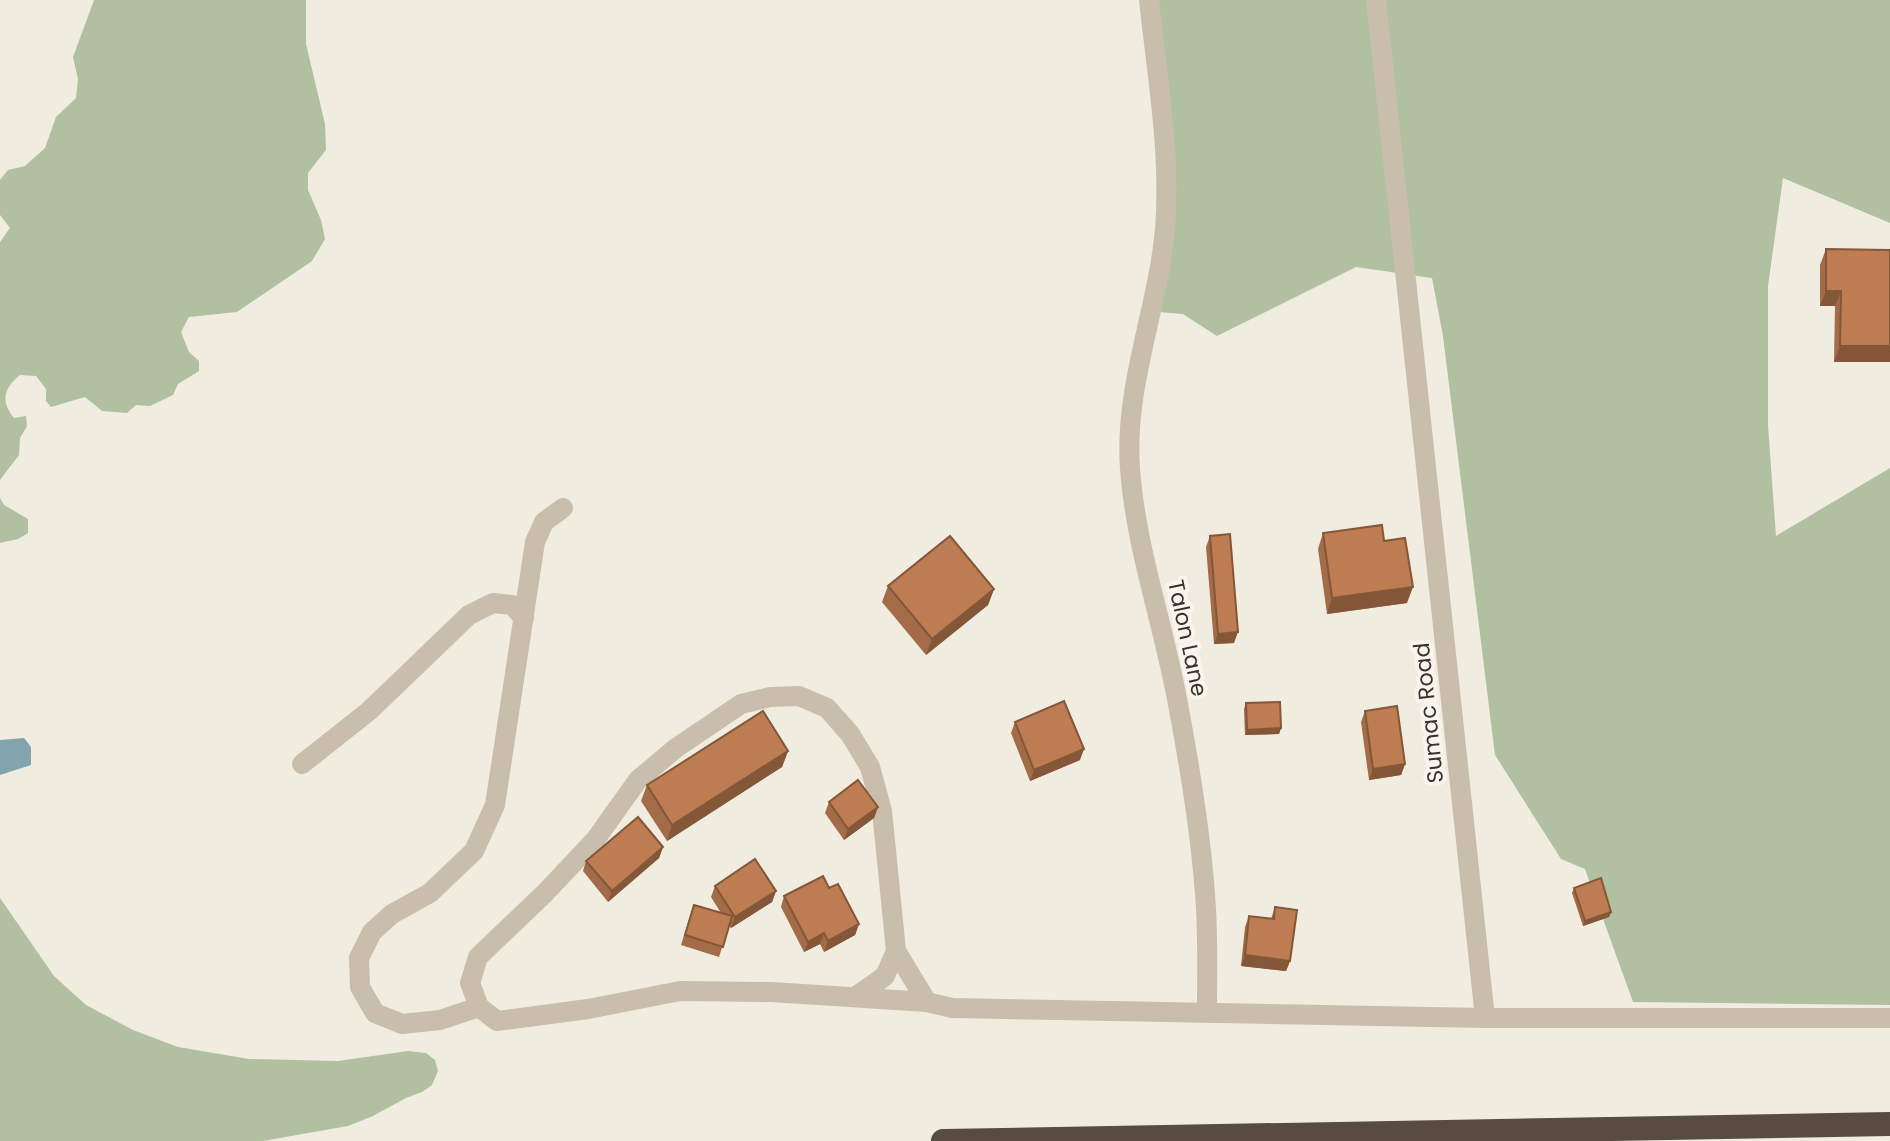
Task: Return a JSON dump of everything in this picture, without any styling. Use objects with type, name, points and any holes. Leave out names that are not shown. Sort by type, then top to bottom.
[{"type":"highway","points":[[943,1141],[1890,1124]]},
{"type":"street","name":"Talon Lane","points":[[1149,0],[1166,165],[1165,228],[1158,288],[1130,414],[1130,468],[1177,700],[1197,827],[1206,908],[1207,1012]]},
{"type":"street","name":"Sumac Road","points":[[1376,0],[1485,1018]]},
{"type":"street","points":[[479,1007],[440,1020],[402,1024],[375,1013],[360,987],[359,958],[372,932],[392,914],[430,893],[474,851],[495,805],[535,542],[544,522],[563,508]]},
{"type":"street","points":[[302,764],[369,711],[469,615],[493,603],[512,605],[524,618]]},
{"type":"street","points":[[927,1002],[896,951],[882,811],[870,767],[850,734],[827,708],[799,696],[770,697],[741,704],[676,748],[638,780],[595,840],[478,957],[470,983],[479,1007],[497,1021],[588,1009],[680,991],[855,997],[927,1002],[952,1008],[1485,1018],[1890,1018]]},
{"type":"street","points":[[855,997],[885,976],[896,951]]},
{"type":"green space","points":[[94,0],[306,0],[306,44],[325,124],[326,150],[308,173],[308,190],[321,220],[325,239],[312,261],[237,312],[189,317],[181,332],[189,352],[199,361],[199,371],[178,384],[173,395],[150,406],[136,405],[127,413],[102,411],[85,397],[51,407],[46,401],[46,389],[36,376],[20,375],[7,390],[6,400],[14,418],[26,416],[27,426],[20,438],[19,455],[0,480],[0,242],[10,228],[0,215],[0,180],[8,170],[25,166],[45,148],[56,117],[76,98],[78,79],[73,57]]},
{"type":"green space","points":[[1157,0],[1890,0],[1890,223],[1783,178],[1768,286],[1768,425],[1776,536],[1890,468],[1890,1005],[1633,1002],[1585,869],[1561,859],[1495,755],[1443,336],[1432,278],[1356,267],[1217,336],[1183,314],[1158,312]]},
{"type":"green space","points":[[0,498],[4,505],[28,519],[28,533],[0,543]]},
{"type":"green space","points":[[0,898],[54,976],[86,1005],[133,1030],[178,1047],[249,1059],[338,1061],[408,1051],[426,1053],[435,1060],[438,1071],[432,1085],[422,1092],[348,1126],[263,1141],[0,1141]]},
{"type":"water","points":[[24,738],[31,747],[31,765],[0,775],[0,740]]},
{"type":"building","points":[[1826,249],[1890,250],[1890,346],[1840,346],[1841,291],[1826,291]]},
{"type":"building","points":[[1382,525],[1384,541],[1405,538],[1413,587],[1332,598],[1323,533]]},
{"type":"building","points":[[1230,534],[1238,632],[1218,634],[1210,536]]},
{"type":"building","points":[[950,536],[994,589],[932,639],[888,586]]},
{"type":"building","points":[[1064,701],[1084,749],[1034,770],[1015,722]]},
{"type":"building","points":[[1280,702],[1281,728],[1247,730],[1246,703]]},
{"type":"building","points":[[1397,706],[1405,764],[1373,769],[1365,711]]},
{"type":"building","points":[[763,711],[788,751],[672,825],[647,785]]},
{"type":"building","points":[[858,780],[878,807],[848,829],[829,802]]},
{"type":"building","points":[[638,817],[663,847],[612,891],[586,861]]},
{"type":"building","points":[[755,859],[776,891],[735,917],[715,886]]},
{"type":"building","points":[[823,876],[829,888],[838,884],[859,924],[828,941],[824,933],[808,942],[784,896]]},
{"type":"building","points":[[1601,878],[1611,912],[1585,921],[1574,888]]},
{"type":"building","points":[[694,905],[732,916],[723,947],[685,935]]},
{"type":"building","points":[[1275,907],[1297,910],[1290,961],[1245,955],[1249,916],[1274,919]]}]
